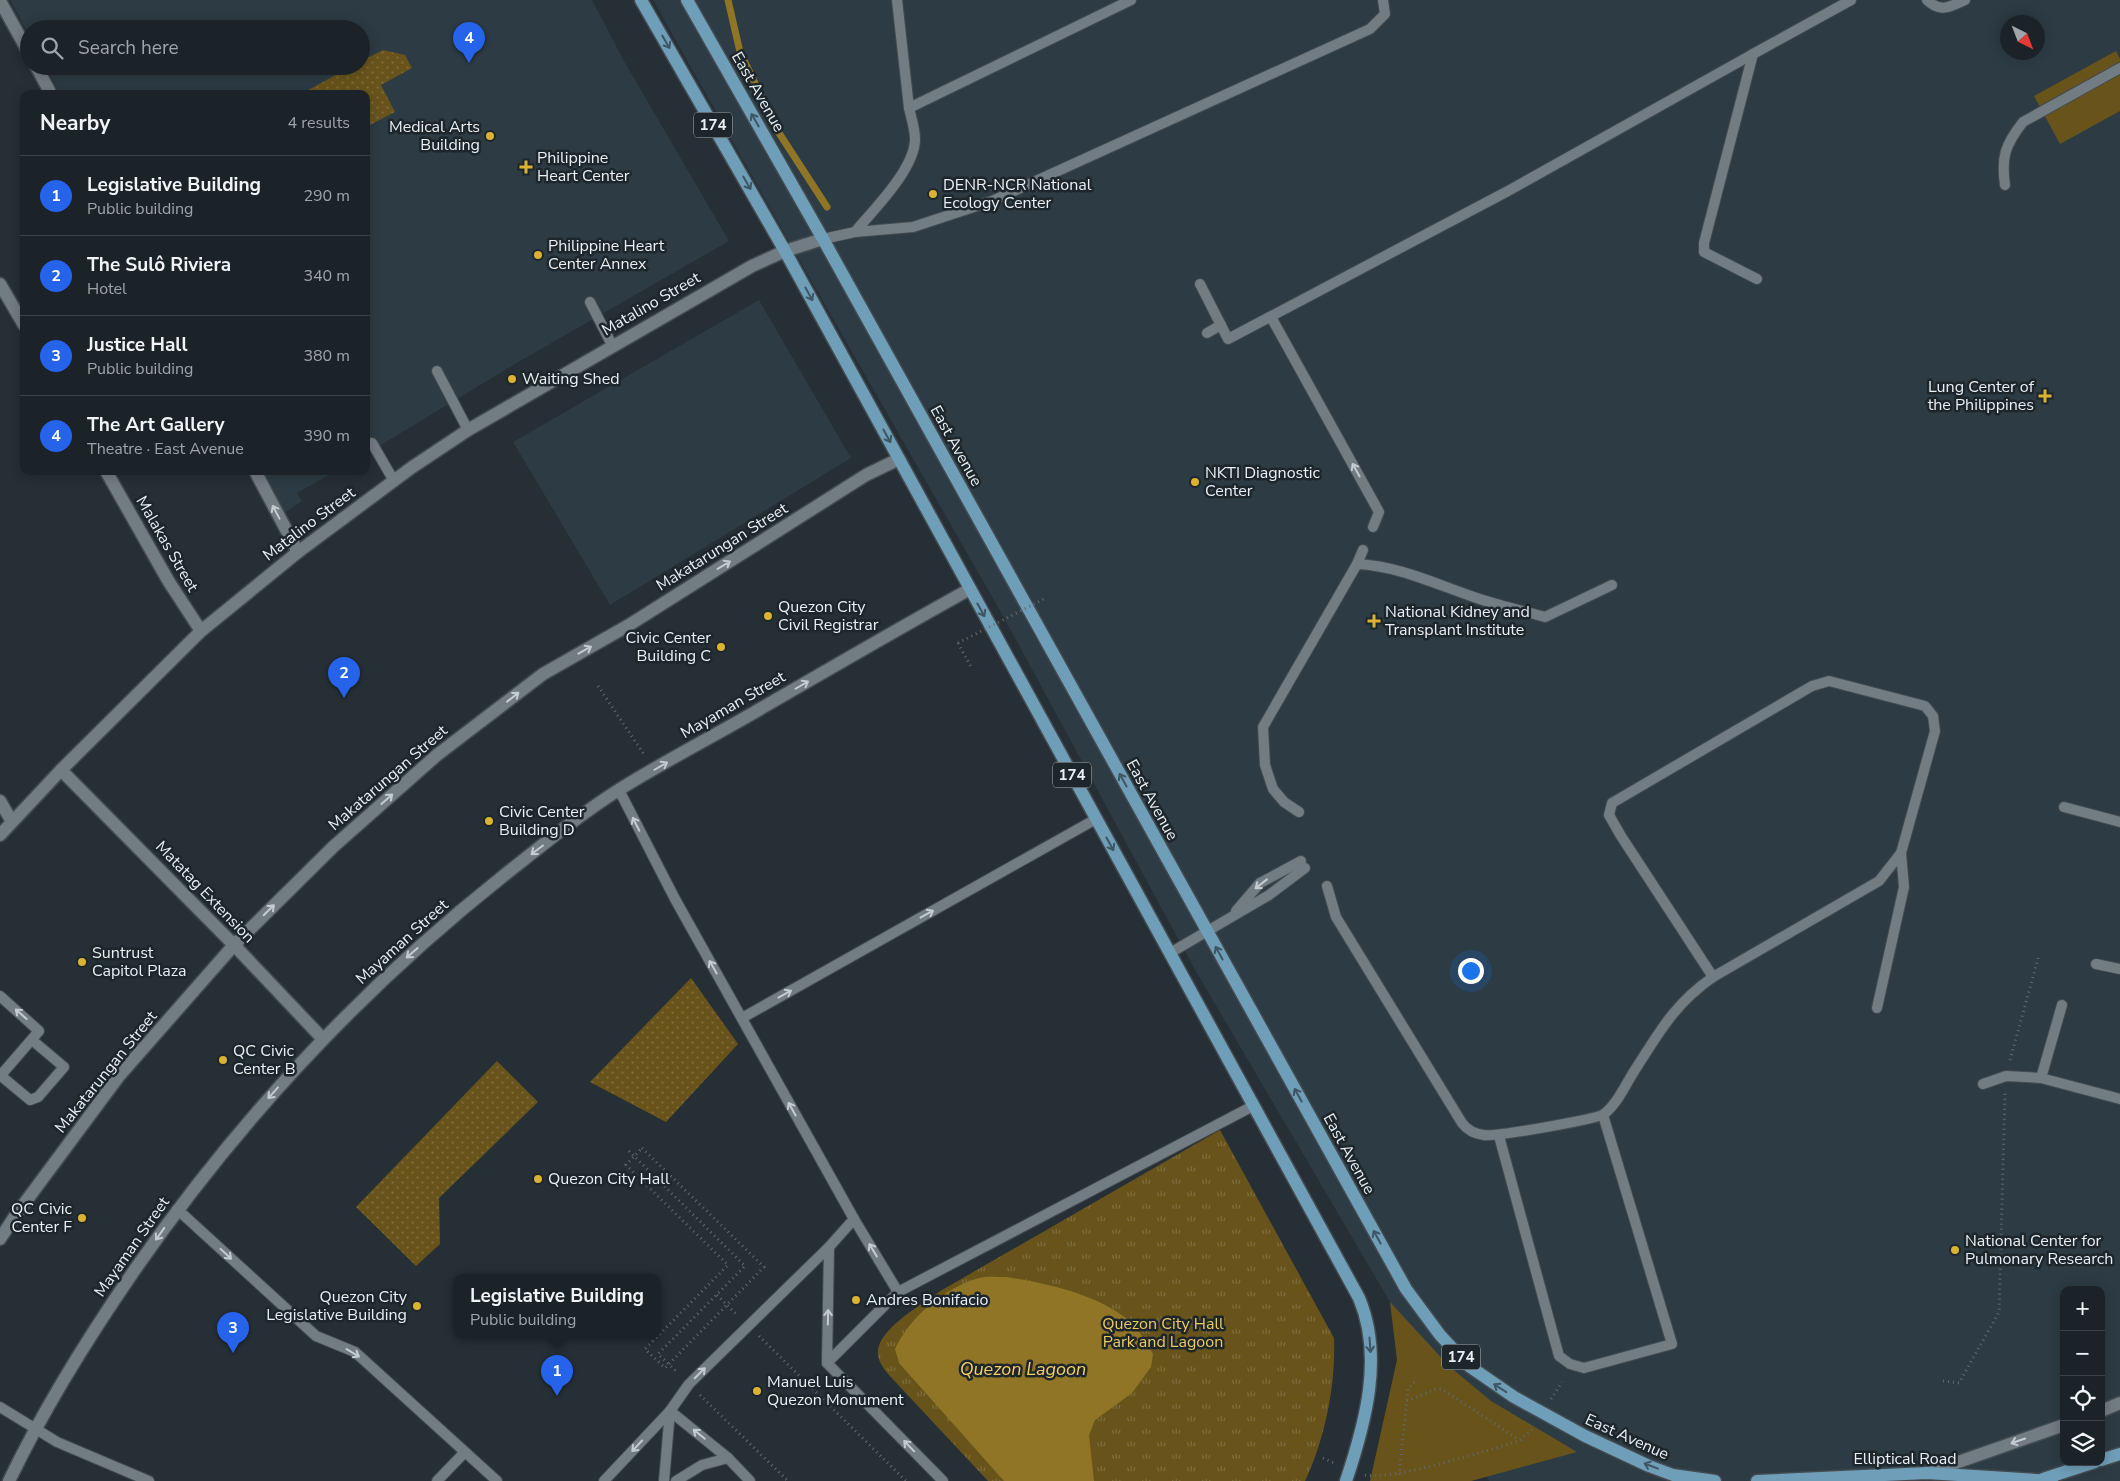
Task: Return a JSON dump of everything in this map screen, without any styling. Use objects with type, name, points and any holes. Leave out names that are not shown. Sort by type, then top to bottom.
[{"type":"main road","name":"174","points":[[641,0],[786,251],[1364,1310],[1370,1342],[1370,1377],[1363,1419],[1348,1475]]},
{"type":"main road","name":"East Avenue","points":[[687,0],[823,239],[1400,1280],[1440,1335],[1469,1366],[1484,1377],[1584,1436],[1672,1475],[1715,1481]]},
{"type":"main road","points":[[2105,1459],[2120,1454]]},
{"type":"main road","points":[[2047,1480],[2084,1466]]},
{"type":"main road","name":"Elliptical Road","points":[[1757,1481],[1927,1473],[2047,1480]]},
{"type":"street","points":[[0,1],[20,37]]},
{"type":"street","points":[[41,75],[49,90]]},
{"type":"street","name":"Matalino Street","points":[[0,835],[11,820],[201,632],[298,552],[394,481],[468,430],[612,345],[752,266],[786,251],[823,239]]},
{"type":"street","points":[[0,284],[20,318]]},
{"type":"street","name":"Makatarungan Street","points":[[0,1239],[20,1208],[119,1076],[234,945],[333,847],[430,761],[543,674],[629,625],[866,475],[899,459]]},
{"type":"street","name":"Malakas Street","points":[[108,475],[169,582],[201,632]]},
{"type":"street","points":[[257,475],[298,552]]},
{"type":"street","name":"Mayaman Street","points":[[9,1481],[35,1426],[102,1317],[177,1209],[247,1122],[323,1039],[391,972],[462,909],[537,850],[619,790],[970,589]]},
{"type":"street","name":"Matatag Extension","points":[[62,770],[234,945],[323,1039]]},
{"type":"street","points":[[0,801],[11,820]]},
{"type":"street","points":[[2105,1410],[2120,1403]]},
{"type":"street","points":[[1927,1473],[2060,1426]]},
{"type":"lane","points":[[855,232],[911,158],[915,139],[909,108],[897,0]]},
{"type":"lane","points":[[909,108],[1131,0]]},
{"type":"lane","points":[[823,239],[855,232],[913,227],[992,201],[1370,29],[1385,14],[1383,0]]},
{"type":"lane","points":[[1200,284],[1228,339],[1508,191],[1851,0]]},
{"type":"lane","points":[[1928,0],[1938,8],[1948,8],[1965,0]]},
{"type":"lane","points":[[1753,54],[1704,242],[1704,252],[1757,279]]},
{"type":"lane","points":[[2005,186],[2003,157],[2013,135],[2023,122],[2120,68]]},
{"type":"lane","points":[[590,302],[612,345]]},
{"type":"lane","points":[[1270,317],[1379,512],[1373,527]]},
{"type":"lane","points":[[1208,333],[1221,325]]},
{"type":"lane","points":[[437,371],[468,430]]},
{"type":"lane","points":[[372,443],[394,481]]},
{"type":"lane","points":[[1299,812],[1284,802],[1273,789],[1265,765],[1263,727],[1357,564],[1363,550]]},
{"type":"lane","points":[[1357,564],[1378,565],[1408,573],[1472,597],[1545,617],[1612,585]]},
{"type":"lane","points":[[1713,977],[1609,814],[1612,803],[1812,686],[1829,681],[1926,706],[1933,716],[1935,731],[1902,853],[1904,887],[1877,1008]]},
{"type":"lane","points":[[619,790],[675,899],[854,1219],[898,1292]]},
{"type":"lane","points":[[2064,807],[2120,822]]},
{"type":"lane","points":[[742,1018],[1096,819]]},
{"type":"lane","points":[[1327,886],[1336,917],[1462,1123],[1467,1129],[1476,1134],[1499,1136],[1604,1115],[1676,1008],[1690,994],[1713,977],[1880,881],[1902,853]]},
{"type":"lane","points":[[1170,953],[1208,933],[1269,895],[1303,865],[1260,883],[1231,918]]},
{"type":"lane","points":[[2096,964],[2120,969]]},
{"type":"lane","points":[[0,996],[39,1029],[39,1034],[32,1040],[0,1075],[30,1100],[35,1099],[63,1069],[63,1065],[32,1040]]},
{"type":"lane","points":[[2041,1078],[2062,1005]]},
{"type":"lane","points":[[1983,1084],[2006,1076],[2041,1078],[2120,1099]]},
{"type":"lane","points":[[827,1363],[898,1292],[1253,1106]]},
{"type":"lane","points":[[1499,1136],[1559,1356],[1570,1364],[1584,1368],[1672,1344],[1604,1115]]},
{"type":"lane","points":[[177,1209],[316,1336],[355,1352],[497,1481]]},
{"type":"lane","points":[[604,1481],[670,1411],[689,1384],[829,1247],[854,1219]]},
{"type":"lane","points":[[829,1247],[827,1363],[943,1481]]},
{"type":"lane","points":[[0,1407],[35,1426],[57,1442],[149,1481]]},
{"type":"lane","points":[[670,1411],[728,1458],[750,1481]]},
{"type":"lane","points":[[664,1481],[670,1411]]},
{"type":"lane","points":[[437,1481],[464,1453]]},
{"type":"lane","points":[[676,1481],[702,1464],[728,1458]]},
{"type":"path","points":[[971,667],[958,643],[1044,599]]},
{"type":"path","points":[[598,686],[654,770]]},
{"type":"path","points":[[1943,1381],[1959,1383],[1999,1312],[2006,1076],[2039,955]]},
{"type":"path","points":[[656,1339],[646,1349],[665,1368],[764,1267],[642,1148],[626,1165],[728,1265],[661,1334]]},
{"type":"path","points":[[629,1151],[745,1266],[658,1354],[788,1481]]},
{"type":"path","points":[[718,1294],[748,1326],[906,1481]]},
{"type":"path","points":[[1399,1475],[1408,1389],[1417,1379]]},
{"type":"path","points":[[1407,1401],[1436,1389],[1442,1389],[1519,1441]]},
{"type":"path","points":[[1323,1458],[1348,1475],[1374,1478],[1399,1475],[1519,1441],[1534,1428]]},
{"type":"shaded area","name":"Philippine Heart Center","points":[[10,0],[592,0],[624,61],[729,241],[515,364],[370,452],[370,90],[58,90],[50,75],[370,75],[370,20],[21,20]]},
{"type":"shaded area","points":[[653,0],[2120,0],[2120,1481],[2052,1481],[1979,1476],[1757,1481],[1489,1481],[1390,1302],[1194,968],[1002,614]]},
{"type":"shaded area","points":[[759,300],[851,458],[610,605],[513,442]]},
{"type":"shaded area","points":[[264,475],[329,475],[297,493],[302,501],[284,513]]},
{"type":"green space","points":[[383,50],[405,55],[412,68],[381,85],[395,112],[370,125],[370,90],[308,90],[336,75],[370,75],[370,56]]},
{"type":"green space","points":[[2116,51],[2120,59],[2120,111],[2060,144],[2034,96]]},
{"type":"green space","points":[[691,978],[738,1044],[666,1122],[590,1082]]},
{"type":"green space","points":[[497,1061],[538,1102],[439,1198],[440,1244],[416,1266],[356,1207]]},
{"type":"green space","name":"Quezon City Hall Park and Lagoon","points":[[1220,1130],[1334,1338],[1333,1374],[1328,1411],[1318,1447],[1305,1481],[988,1481],[885,1370],[878,1354],[881,1341],[904,1316],[942,1290]]},
{"type":"green space","points":[[1390,1302],[1449,1366],[1491,1401],[1577,1452],[1471,1481],[1370,1481],[1397,1360]]},
{"type":"water","name":"Quezon Lagoon","points":[[982,1277],[1006,1277],[1057,1287],[1110,1307],[1136,1328],[1153,1354],[1151,1367],[1132,1393],[1095,1420],[1089,1435],[1094,1481],[1004,1481],[899,1363],[895,1349],[901,1337],[919,1315],[941,1296]]},
{"type":"waterway","points":[[728,0],[740,52],[779,133],[827,207]]},
{"type":"place","name":"The Art Gallery","points":[[469,63]]},
{"type":"place","name":"Medical Arts Building","points":[[490,136]]},
{"type":"place","name":"Philippine Heart Center","points":[[526,167]]},
{"type":"place","name":"DENR-NCR National Ecology Center","points":[[933,194]]},
{"type":"place","name":"Philippine Heart Center Annex","points":[[538,255]]},
{"type":"place","name":"Waiting Shed","points":[[512,379]]},
{"type":"place","name":"Lung Center of the Philippines","points":[[2045,396]]},
{"type":"place","name":"NKTI Diagnostic Center","points":[[1195,482]]},
{"type":"place","name":"Quezon City Civil Registrar","points":[[768,616]]},
{"type":"place","name":"National Kidney and Transplant Institute","points":[[1374,621]]},
{"type":"place","name":"Civic Center Building C","points":[[721,647]]},
{"type":"place","name":"The Sulô Riviera","points":[[344,698]]},
{"type":"place","name":"Civic Center Building D","points":[[489,821]]},
{"type":"place","name":"Suntrust Capitol Plaza","points":[[82,962]]},
{"type":"place","name":"QC Civic Center B","points":[[223,1060]]},
{"type":"place","name":"Quezon City Hall","points":[[538,1179]]},
{"type":"place","name":"QC Civic Center F","points":[[82,1218]]},
{"type":"place","name":"National Center for Pulmonary Research","points":[[1955,1250]]},
{"type":"place","name":"Andres Bonifacio","points":[[856,1300]]},
{"type":"place","name":"Quezon City Legislative Building","points":[[417,1306]]},
{"type":"place","name":"Justice Hall","points":[[233,1353]]},
{"type":"place","name":"Manuel Luis Quezon Monument","points":[[757,1391]]},
{"type":"place","name":"Legislative Building","points":[[557,1396]]}]
